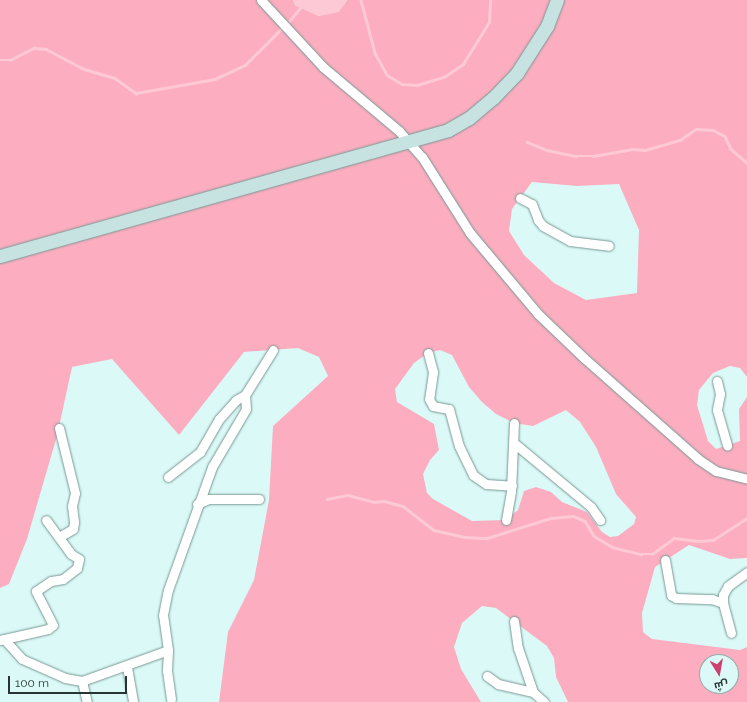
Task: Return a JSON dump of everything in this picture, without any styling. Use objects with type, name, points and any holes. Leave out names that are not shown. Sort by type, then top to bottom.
[{"type":"main road","points":[[0,256],[448,130],[469,118],[493,98],[533,50],[547,26],[557,0]]},
{"type":"street","points":[[261,0],[323,67],[386,118],[409,142],[422,157],[470,233],[538,314],[584,358],[698,459],[716,471],[747,479]]},
{"type":"street","points":[[520,198],[532,204],[538,220],[543,226],[570,241],[609,246]]},
{"type":"street","points":[[168,477],[200,452],[219,419],[236,400],[245,395],[274,350]]},
{"type":"street","points":[[428,353],[433,372],[429,399],[433,406],[449,409],[459,446],[473,475],[486,484],[512,486]]},
{"type":"street","points":[[717,381],[720,394],[717,410],[727,446]]},
{"type":"street","points":[[171,699],[167,670],[168,650],[163,615],[182,548],[194,520],[197,504],[212,467],[246,408],[245,395]]},
{"type":"street","points":[[506,520],[512,486],[514,423]]},
{"type":"street","points":[[59,428],[75,493],[72,506],[74,522],[73,529],[59,537]]},
{"type":"street","points":[[514,443],[591,507],[600,520]]},
{"type":"street","points":[[197,504],[209,499],[259,499]]},
{"type":"street","points":[[2,640],[48,629],[53,626],[36,590],[51,581],[71,574],[77,568],[79,560],[46,520]]},
{"type":"street","points":[[665,560],[671,596],[676,598],[712,599],[723,603]]},
{"type":"street","points":[[731,633],[723,603],[723,595],[728,586],[747,572]]},
{"type":"street","points":[[514,620],[518,648],[533,692],[544,702]]},
{"type":"street","points":[[2,640],[22,659],[65,678],[82,681],[127,667],[168,650]]},
{"type":"street","points":[[127,667],[133,702]]},
{"type":"street","points":[[487,676],[498,684],[533,692]]},
{"type":"street","points":[[82,681],[87,702]]},
{"type":"shaded area","points":[[0,0],[293,0],[295,5],[319,16],[344,5],[347,0],[747,0],[747,377],[740,368],[730,366],[713,373],[699,390],[697,405],[708,441],[716,449],[740,441],[739,409],[747,397],[747,558],[730,559],[689,545],[655,567],[642,613],[643,632],[652,639],[740,650],[747,647],[747,702],[568,702],[556,677],[554,658],[547,646],[496,608],[482,606],[462,623],[454,647],[461,669],[481,702],[219,702],[228,632],[254,580],[269,500],[273,426],[328,376],[319,357],[298,348],[244,352],[179,435],[112,359],[72,367],[57,436],[27,539],[9,584],[0,588]],"holes":[[[532,182],[577,186],[619,184],[639,230],[637,293],[586,300],[554,283],[524,255],[509,231],[512,209]],[[440,350],[452,355],[469,387],[482,402],[496,414],[514,423],[533,426],[566,410],[580,422],[596,447],[616,494],[636,517],[634,524],[618,536],[610,537],[602,532],[587,512],[562,502],[551,492],[536,487],[524,491],[518,510],[506,520],[472,521],[433,499],[427,493],[423,474],[430,460],[439,450],[434,424],[397,402],[395,389],[414,363],[428,353]]]},
{"type":"shaded area","points":[[293,0],[347,0],[339,12],[319,16],[295,5]]},
{"type":"waterway","points":[[361,0],[375,53],[387,75],[402,84],[417,85],[444,77],[463,64],[489,22],[490,0]]},
{"type":"waterway","points":[[287,24],[301,7]]},
{"type":"waterway","points":[[0,60],[10,60],[34,48],[46,49],[84,69],[115,78],[136,93],[215,79],[245,65],[283,27]]},
{"type":"waterway","points":[[527,142],[547,150],[575,156],[593,156],[632,149],[645,150],[680,140],[696,129],[713,130],[725,136],[731,149],[747,163]]},
{"type":"waterway","points":[[327,499],[348,495],[374,502],[384,501],[403,506],[434,530],[465,537],[487,538],[551,518],[573,516],[585,521],[594,536],[612,547],[641,554],[652,554],[674,538],[698,541],[713,540],[747,518]]}]
